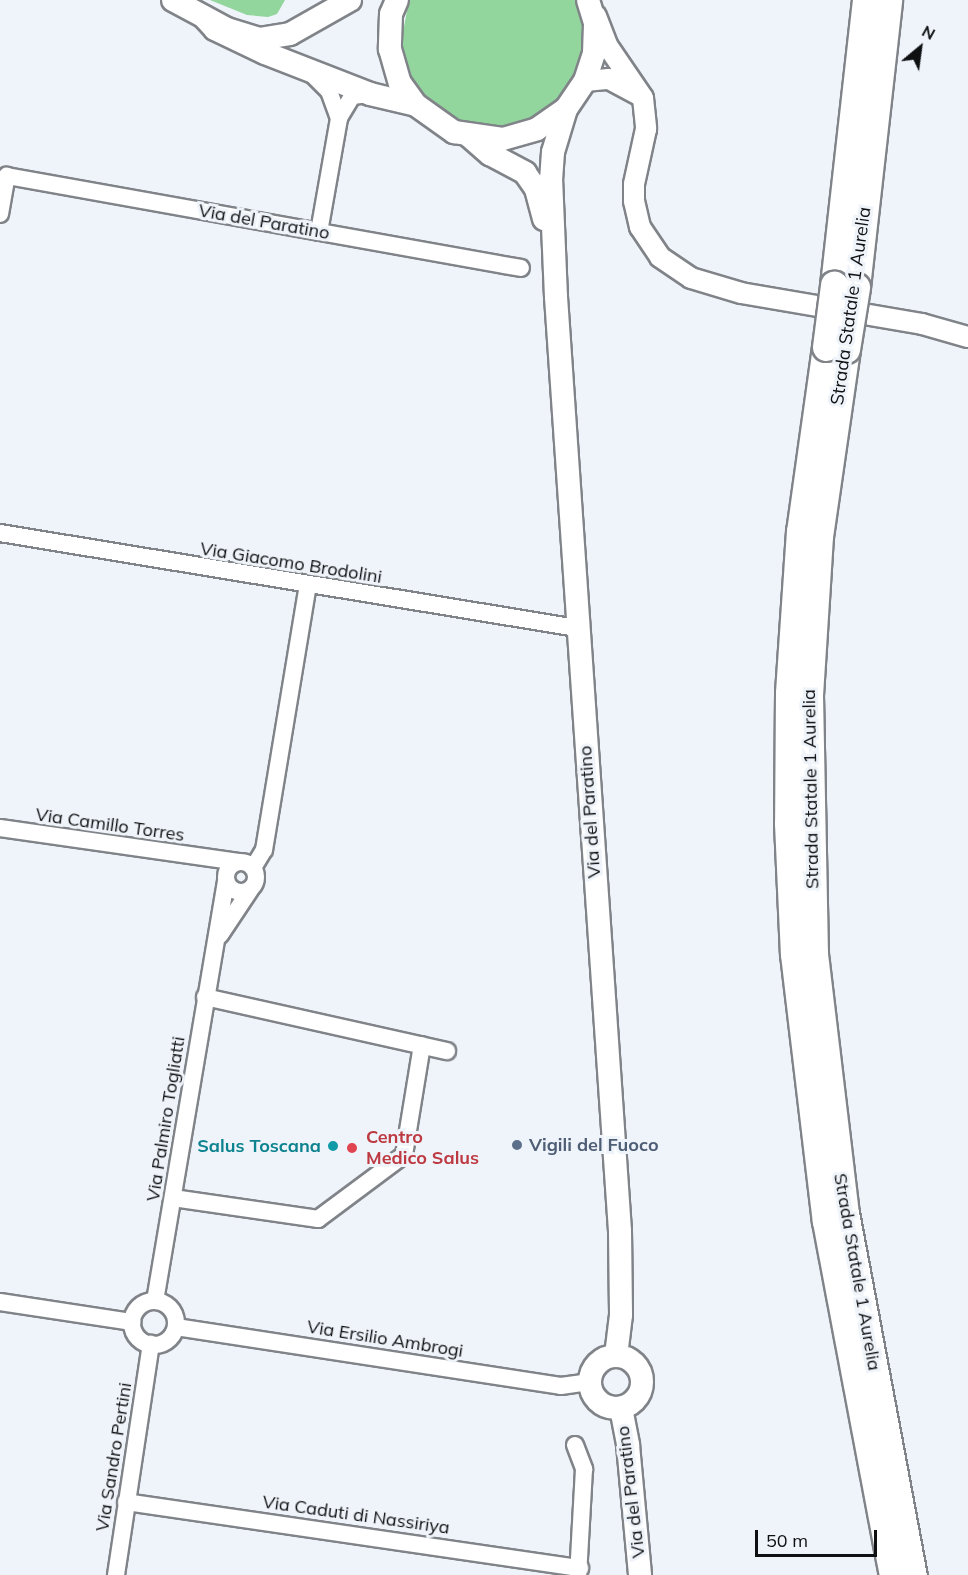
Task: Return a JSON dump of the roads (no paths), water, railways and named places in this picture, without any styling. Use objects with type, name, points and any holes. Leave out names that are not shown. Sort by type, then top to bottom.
[{"type":"highway","points":[[851,0],[849,22],[861,45]]},
{"type":"highway","name":"Strada Statale 1 Aurelia","points":[[845,286],[866,0]]},
{"type":"highway","name":"Strada Statale 1 Aurelia","points":[[888,0],[836,348],[800,531],[789,693],[788,823],[794,954],[826,1221],[893,1575]]},
{"type":"highway","name":"Strada Statale 1 Aurelia","points":[[836,348],[819,536],[809,695],[814,954],[828,1099],[845,1213],[913,1575]]},
{"type":"main road","points":[[173,0],[227,29],[259,39],[290,33],[321,6],[350,0]]},
{"type":"main road","points":[[397,0],[391,14],[390,49],[400,83],[416,105],[440,125],[468,136],[504,139],[537,129],[566,109]]},
{"type":"main road","points":[[556,268],[551,178],[553,152],[566,109],[585,81],[594,53],[595,23],[589,0]]},
{"type":"main road","points":[[204,17],[215,28],[242,42],[307,69],[370,94],[416,105]]},
{"type":"main road","points":[[468,136],[490,154],[516,165],[536,189],[556,268]]},
{"type":"main road","name":"Via del Paratino","points":[[556,268],[577,628],[620,1231],[621,1315],[616,1356]]},
{"type":"main road","points":[[616,1356],[633,1363],[642,1380],[637,1398],[621,1408],[599,1403],[589,1382],[597,1364],[616,1356]]},
{"type":"main road","name":"Via del Paratino","points":[[621,1408],[628,1445],[640,1575]]},
{"type":"street","points":[[589,0],[607,45],[643,98],[646,129],[634,184],[637,216],[649,243],[674,268],[741,293],[922,324],[968,336]]},
{"type":"street","points":[[307,69],[329,91],[339,118]]},
{"type":"street","points":[[585,81],[609,79],[643,98]]},
{"type":"street","points":[[319,232],[339,118],[352,96],[370,94]]},
{"type":"street","name":"Via del Paratino","points":[[2,195],[7,176],[521,268]]},
{"type":"street","points":[[0,214],[2,195]]},
{"type":"street","name":"Via Giacomo Brodolini","points":[[0,533],[577,628]]},
{"type":"street","points":[[226,877],[246,865],[264,850],[309,585]]},
{"type":"street","name":"Via Camillo Torres","points":[[0,828],[246,865]]},
{"type":"street","points":[[214,859],[235,892],[250,890],[256,877],[246,865]]},
{"type":"street","name":"Via Palmiro Togliatti","points":[[155,1301],[226,877]]},
{"type":"street","name":"Via Palmiro Togliatti","points":[[215,943],[250,890]]},
{"type":"street","points":[[205,997],[447,1051]]},
{"type":"street","points":[[173,1198],[318,1220],[404,1155],[422,1045]]},
{"type":"street","points":[[155,1301],[174,1312],[176,1327],[169,1339],[151,1344],[140,1339],[133,1322],[142,1305],[155,1301]]},
{"type":"street","points":[[0,1302],[133,1322]]},
{"type":"street","name":"Via Ersilio Ambrogi","points":[[176,1327],[561,1386],[589,1382]]},
{"type":"street","name":"Via Sandro Pertini","points":[[116,1575],[151,1344]]},
{"type":"street","points":[[575,1445],[584,1469],[579,1571]]},
{"type":"street","name":"Via Caduti di Nassiriya","points":[[126,1502],[579,1571]]},
{"type":"place","name":"Vigili del Fuoco","points":[[517,1145]]},
{"type":"place","name":"Salus Toscana","points":[[333,1146]]},
{"type":"place","name":"Centro Medico Salus","points":[[352,1148]]}]
